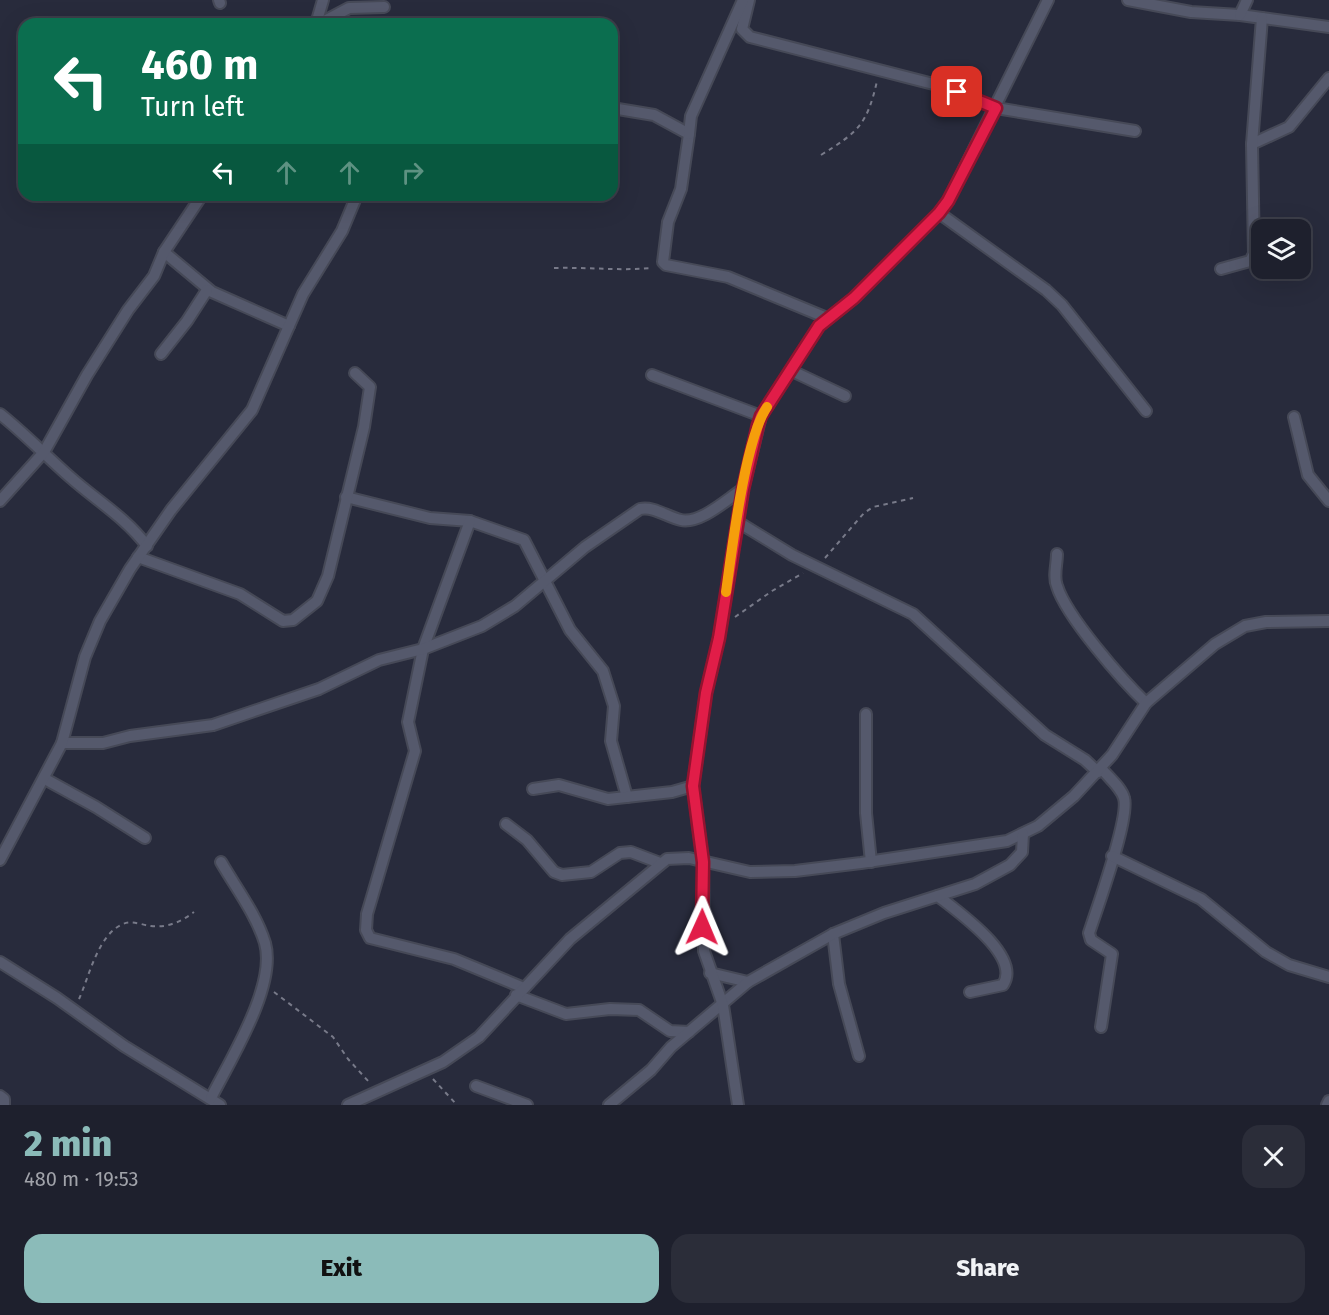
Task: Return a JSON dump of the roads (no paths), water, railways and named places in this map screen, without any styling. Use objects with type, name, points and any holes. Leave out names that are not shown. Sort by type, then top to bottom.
[{"type":"street","points":[[319,18],[323,0]]},
{"type":"street","points":[[743,0],[691,116],[681,189],[668,222],[662,256],[666,265],[728,277],[827,318]]},
{"type":"street","points":[[749,0],[742,27],[747,36],[812,55],[945,87],[996,108],[1135,131]]},
{"type":"street","points":[[738,1105],[723,1005],[710,974],[704,951],[703,862],[693,786],[706,693],[721,628],[743,489],[761,416],[792,371],[810,339],[827,318],[854,298],[939,213],[959,181],[970,153],[996,108],[998,97],[1048,0]]},
{"type":"street","points":[[1128,0],[1191,12],[1240,15],[1329,27]]},
{"type":"street","points":[[1240,15],[1247,0]]},
{"type":"street","points":[[330,18],[349,8],[384,7]]},
{"type":"street","points":[[1221,269],[1250,261],[1254,254],[1252,144],[1262,18]]},
{"type":"street","points":[[1252,144],[1288,128],[1329,78]]},
{"type":"street","points":[[618,109],[654,115],[689,134]]},
{"type":"street","points":[[0,501],[44,452],[87,375],[128,310],[154,276],[164,252],[198,201]]},
{"type":"street","points":[[0,860],[45,779],[62,743],[85,657],[100,621],[138,557],[198,475],[252,410],[303,294],[342,231],[354,201]]},
{"type":"street","points":[[939,213],[1046,290],[1062,305],[1146,411]]},
{"type":"street","points":[[164,252],[207,290],[289,326]]},
{"type":"street","points":[[161,354],[187,321],[207,290]]},
{"type":"street","points":[[792,371],[845,396]]},
{"type":"street","points":[[138,557],[240,594],[279,621],[293,620],[311,607],[323,592],[364,427],[370,390],[355,373]]},
{"type":"street","points":[[652,375],[761,416]]},
{"type":"street","points":[[0,414],[70,477],[130,524],[147,546]]},
{"type":"street","points":[[1293,417],[1308,475],[1329,501]]},
{"type":"street","points":[[62,743],[102,743],[124,737],[213,725],[319,689],[380,660],[423,649],[482,626],[515,606],[585,547],[640,509],[647,508],[681,520],[693,520],[743,489]]},
{"type":"street","points":[[346,497],[430,518],[470,521],[524,540],[529,545],[544,582],[570,630],[603,671],[614,706],[611,741],[627,797]]},
{"type":"street","points":[[470,521],[423,649],[408,722],[415,751],[367,914],[367,935],[380,942],[454,959],[566,1014],[610,1009],[639,1010],[670,1031],[689,1032]]},
{"type":"street","points":[[738,522],[816,566],[885,598],[921,619],[1018,711],[1054,742],[1099,770],[1121,792],[1124,801],[1112,856],[1089,933],[1091,940],[1112,954],[1101,1027]]},
{"type":"street","points":[[1057,554],[1056,581],[1061,595],[1097,647],[1146,703]]},
{"type":"street","points":[[348,1105],[443,1062],[479,1037],[570,939],[660,863],[682,857],[750,872],[795,871],[994,845],[1023,834],[1059,810],[1099,770],[1146,703],[1215,644],[1245,626],[1266,622],[1329,621]]},
{"type":"street","points":[[866,714],[866,813],[871,862]]},
{"type":"street","points":[[45,779],[89,802],[145,838]]},
{"type":"street","points":[[533,789],[559,785],[608,799],[672,792],[693,786]]},
{"type":"street","points":[[506,824],[527,840],[554,872],[562,875],[591,872],[620,853],[631,852],[660,863]]},
{"type":"street","points":[[609,1105],[651,1070],[671,1047],[748,982],[833,934],[884,913],[975,884],[1010,865],[1022,852],[1023,834]]},
{"type":"street","points":[[1112,856],[1201,899],[1266,952],[1289,965],[1329,977]]},
{"type":"street","points":[[0,962],[124,1046],[215,1102],[252,1016],[267,961],[265,943],[249,908],[221,862]]},
{"type":"street","points":[[938,896],[971,922],[1000,952],[1006,964],[1007,980],[1003,985],[970,992]]},
{"type":"street","points":[[833,934],[834,959],[839,984],[859,1056]]},
{"type":"street","points":[[710,974],[733,981],[748,982]]},
{"type":"street","points":[[476,1086],[527,1105]]},
{"type":"street","points":[[0,1096],[4,1099],[4,1105]]}]
